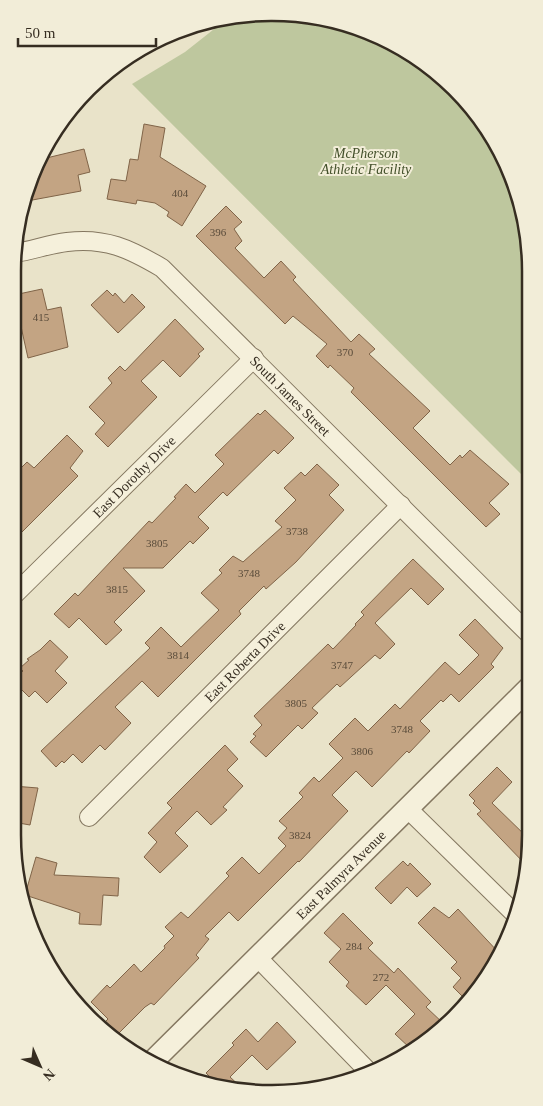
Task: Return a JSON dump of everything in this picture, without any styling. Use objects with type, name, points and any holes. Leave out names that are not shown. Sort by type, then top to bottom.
[{"type":"street","name":"South James Street","points":[[22,251],[67,242],[99,242],[130,249],[162,268],[522,627]]},
{"type":"street","name":"East Dorothy Drive","points":[[21,588],[254,358]]},
{"type":"street","name":"East Roberta Drive","points":[[89,817],[401,505]]},
{"type":"street","name":"East Palmyra Avenue","points":[[157,1057],[522,695]]},
{"type":"street","points":[[408,808],[510,909]]},
{"type":"street","points":[[257,957],[364,1067]]},
{"type":"green space","name":"McPherson Athletic Facility","points":[[272,21],[320,26],[367,40],[411,63],[437,83],[460,106],[480,132],[503,176],[513,207],[520,239],[522,272],[522,475],[132,84],[185,52],[216,28],[223,26]]},
{"type":"building","points":[[144,124],[165,128],[160,157],[206,186],[182,226],[167,216],[169,212],[155,203],[137,200],[136,204],[107,199],[111,179],[126,181],[130,159],[138,160]]},
{"type":"building","points":[[84,149],[90,172],[78,175],[81,191],[32,200],[40,176],[49,157]]},
{"type":"building","points":[[226,206],[242,222],[234,229],[242,241],[235,248],[264,278],[281,261],[296,277],[293,280],[351,342],[359,334],[375,349],[369,354],[430,411],[413,428],[450,465],[460,455],[462,458],[470,450],[509,484],[489,503],[500,514],[486,527],[351,392],[354,388],[330,365],[328,368],[316,356],[327,344],[293,316],[285,324],[196,236]]},
{"type":"building","points":[[42,289],[47,310],[61,307],[68,347],[28,358],[21,326],[21,294]]},
{"type":"building","points":[[107,290],[113,296],[115,293],[124,303],[132,294],[145,307],[118,333],[91,305]]},
{"type":"building","points":[[175,319],[204,349],[198,354],[200,356],[180,377],[163,360],[141,381],[157,397],[108,447],[95,434],[105,423],[89,407],[112,383],[108,378],[120,366],[125,371]]},
{"type":"building","points":[[265,410],[294,438],[278,454],[274,450],[227,496],[223,492],[198,517],[209,528],[193,544],[190,541],[163,568],[123,568],[145,591],[114,622],[122,630],[106,645],[79,618],[69,628],[54,614],[75,593],[78,596],[149,521],[152,523],[176,498],[174,497],[186,484],[195,493],[224,464],[215,455],[258,413],[260,415]]},
{"type":"building","points":[[67,435],[83,451],[70,468],[78,476],[21,533],[21,468],[27,462],[34,468]]},
{"type":"building","points":[[317,464],[339,485],[329,495],[344,510],[296,562],[266,589],[264,586],[239,611],[241,614],[158,697],[142,681],[115,707],[131,723],[105,750],[100,745],[82,763],[73,754],[64,763],[62,761],[56,767],[41,751],[150,648],[145,643],[161,627],[181,647],[219,610],[201,593],[222,573],[219,570],[233,556],[243,562],[282,527],[275,521],[296,500],[284,488],[301,472],[305,476]]},
{"type":"building","points":[[413,559],[444,589],[428,605],[411,588],[375,623],[395,644],[380,659],[375,655],[340,687],[337,684],[312,708],[318,713],[302,729],[298,725],[266,757],[250,742],[256,736],[253,734],[262,725],[254,716],[328,644],[333,649],[364,615],[361,612]]},
{"type":"building","points":[[475,619],[503,648],[491,664],[494,667],[459,702],[451,694],[443,702],[441,700],[420,721],[430,731],[409,753],[407,751],[372,787],[356,771],[332,795],[348,811],[238,921],[229,912],[205,936],[209,939],[196,955],[199,958],[154,1005],[151,1003],[145,1007],[119,1033],[106,1023],[108,1019],[91,1002],[107,985],[110,988],[134,964],[141,972],[165,948],[164,946],[174,936],[165,927],[181,912],[188,918],[229,876],[226,873],[242,857],[259,874],[286,846],[278,838],[287,828],[279,821],[303,797],[299,793],[314,777],[319,782],[343,758],[329,744],[355,718],[368,731],[395,704],[400,709],[445,662],[459,675],[479,655],[459,635]]},
{"type":"building","points":[[50,640],[68,657],[55,671],[67,683],[47,703],[35,691],[29,697],[21,689],[21,673],[23,671],[21,667],[29,660],[27,659]]},
{"type":"building","points":[[225,745],[238,759],[227,770],[243,786],[223,807],[227,810],[211,825],[197,811],[175,833],[188,846],[160,873],[144,857],[157,842],[148,833],[172,808],[167,803]]},
{"type":"building","points":[[497,767],[512,782],[492,803],[522,832],[520,859],[477,814],[481,811],[473,803],[475,801],[469,795]]},
{"type":"building","points":[[21,787],[38,788],[30,825],[21,823]]},
{"type":"building","points":[[36,857],[57,863],[54,875],[119,878],[118,896],[103,895],[101,925],[79,924],[80,913],[29,896],[27,888]]},
{"type":"building","points":[[403,861],[408,866],[410,863],[431,884],[417,897],[407,887],[391,904],[375,888]]},
{"type":"building","points":[[434,907],[449,918],[458,909],[494,948],[480,974],[463,997],[453,987],[461,978],[451,968],[457,962],[418,923]]},
{"type":"building","points":[[343,913],[373,943],[368,948],[394,973],[398,968],[431,1002],[426,1007],[440,1020],[407,1045],[395,1034],[415,1014],[386,985],[366,1005],[346,986],[349,982],[329,962],[341,949],[324,933]]},
{"type":"building","points":[[277,1022],[296,1042],[267,1070],[252,1055],[230,1077],[236,1082],[210,1077],[206,1073],[234,1045],[232,1043],[246,1029],[258,1042]]}]
